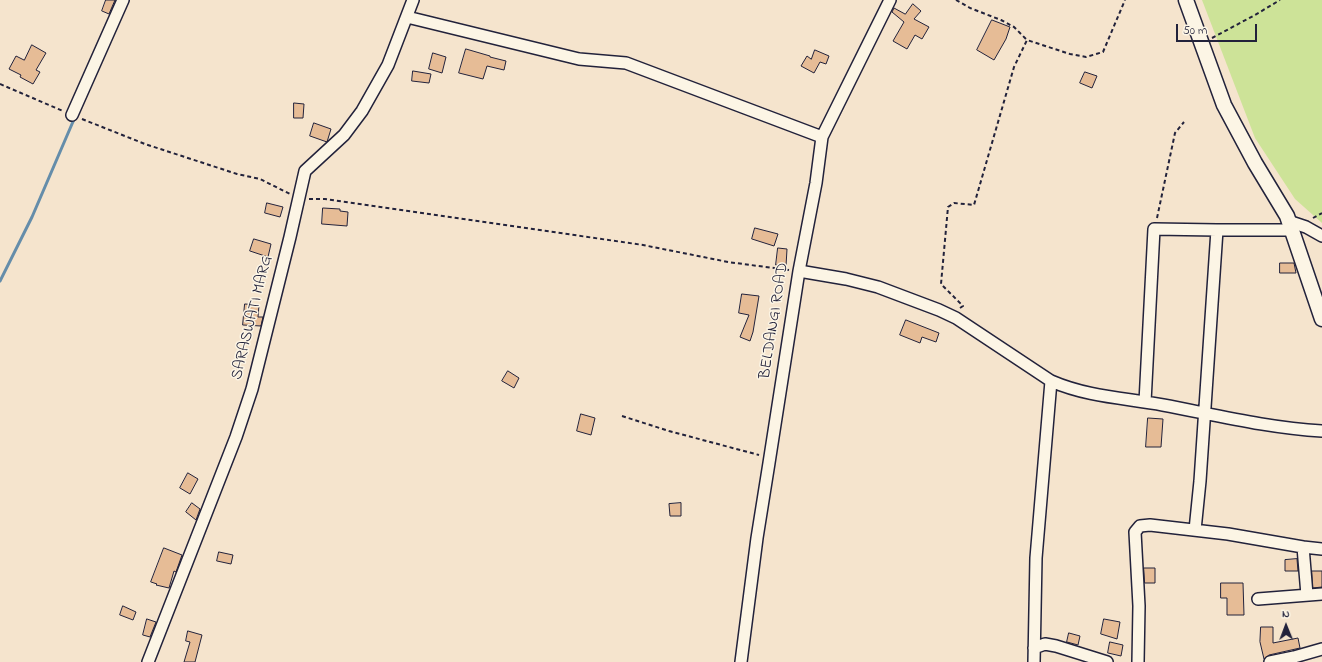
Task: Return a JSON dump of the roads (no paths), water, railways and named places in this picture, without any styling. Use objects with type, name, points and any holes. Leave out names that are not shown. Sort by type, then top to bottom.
[{"type":"street","points":[[72,115],[123,0]]},
{"type":"street","name":"SARASWATI MARG","points":[[148,662],[233,445],[252,389],[305,171],[344,135],[362,111],[388,65],[413,0]]},
{"type":"street","name":"BELDANGI ROAD","points":[[741,662],[757,538],[799,271],[816,183],[822,137],[890,0]]},
{"type":"street","points":[[1186,0],[1224,105],[1290,225],[1322,319]]},
{"type":"street","points":[[407,17],[579,58],[626,63],[822,137]]},
{"type":"street","points":[[1145,402],[1154,229],[1217,230],[1290,225],[1322,236]]},
{"type":"street","points":[[1195,530],[1200,481],[1217,230]]},
{"type":"street","points":[[799,271],[846,279],[878,287],[939,310],[956,318],[1051,381],[1068,388],[1091,394],[1145,402],[1247,422],[1301,430],[1322,431]]},
{"type":"street","points":[[1034,662],[1036,558],[1051,381]]},
{"type":"street","points":[[1138,662],[1139,606],[1135,532],[1140,526],[1150,525],[1228,534],[1322,549]]},
{"type":"street","points":[[1303,547],[1307,595]]},
{"type":"street","points":[[1258,599],[1322,594]]},
{"type":"street","points":[[1034,648],[1045,644],[1056,646],[1106,662]]},
{"type":"street","points":[[1270,662],[1322,649]]},
{"type":"waterway","points":[[0,281],[32,217],[75,117]]}]
